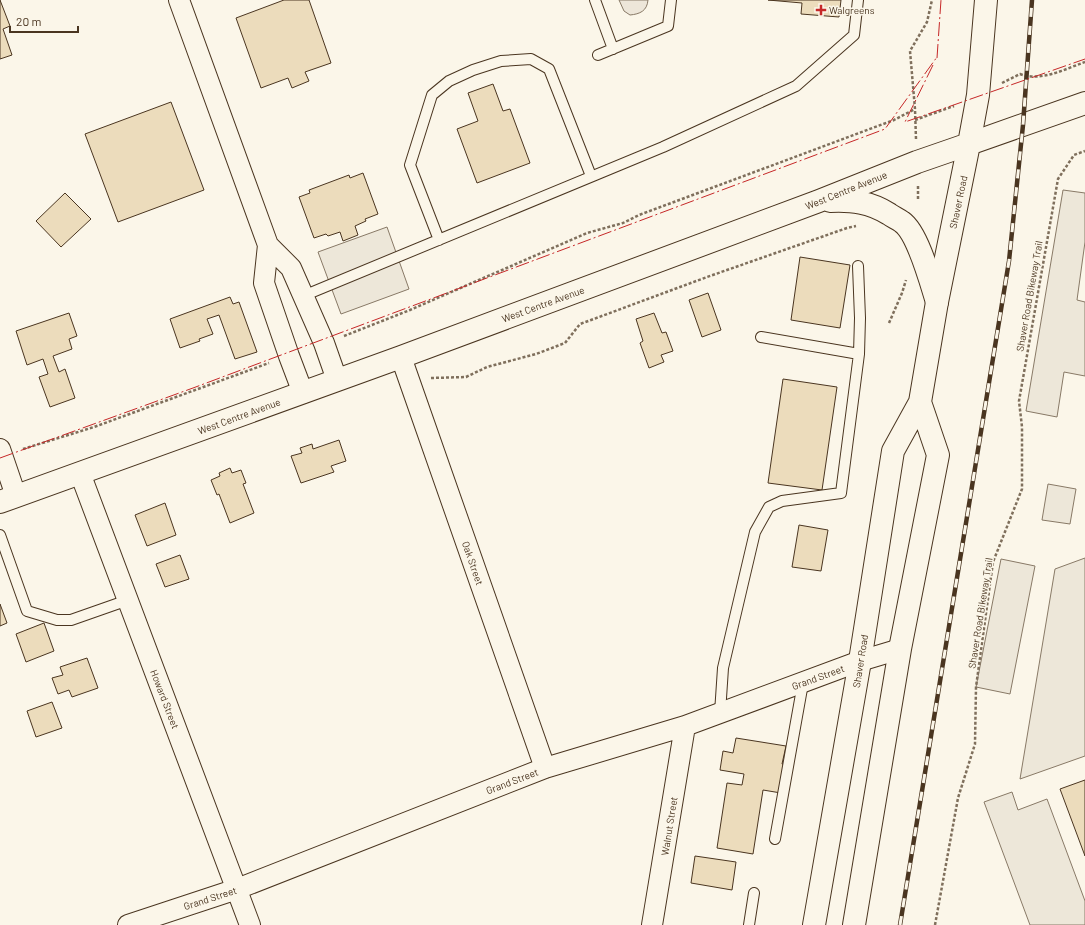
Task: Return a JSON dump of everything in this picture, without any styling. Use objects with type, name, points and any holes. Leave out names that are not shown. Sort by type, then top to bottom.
[{"type":"main road","name":"Shaver Road","points":[[814,925],[860,662],[893,450],[920,402],[937,302],[969,144],[978,95],[986,0]]},
{"type":"main road","name":"West Centre Avenue","points":[[8,499],[401,357],[819,201],[917,162],[1085,103]]},
{"type":"main road","points":[[819,201],[850,200],[865,203],[880,209],[903,222],[913,236],[924,261],[937,302]]},
{"type":"main road","name":"Shaver Road","points":[[854,925],[900,649],[938,455],[920,402]]},
{"type":"street","points":[[179,0],[268,245],[264,283],[303,392]]},
{"type":"street","points":[[268,245],[292,268],[324,343],[337,380]]},
{"type":"street","name":"Oak Street","points":[[401,357],[545,768]]},
{"type":"street","points":[[1,452],[8,499]]},
{"type":"street","name":"Howard Street","points":[[80,473],[250,925]]},
{"type":"street","name":"Grand Street","points":[[128,925],[237,889],[545,768],[685,726],[803,682],[900,649]]},
{"type":"street","name":"Walnut Street","points":[[652,925],[685,726]]},
{"type":"lane","points":[[595,0],[613,49]]},
{"type":"lane","points":[[598,55],[668,26],[670,0]]},
{"type":"lane","points":[[303,296],[668,144],[796,86],[854,35],[858,0]]},
{"type":"lane","points":[[439,240],[410,165],[432,95],[449,81],[473,70],[501,61],[531,59],[549,69],[592,176]]},
{"type":"lane","points":[[720,713],[723,668],[754,532],[769,506],[782,501],[841,493],[859,354],[860,318],[858,266]]},
{"type":"lane","points":[[762,337],[859,354]]},
{"type":"lane","points":[[0,535],[27,611],[57,620],[71,620],[128,600]]},
{"type":"lane","points":[[775,839],[803,682]]},
{"type":"lane","points":[[748,925],[754,893]]},
{"type":"path","points":[[918,202],[915,109],[910,51],[927,22],[932,0]]},
{"type":"path","points":[[324,343],[410,310],[587,232],[623,223],[639,215],[894,120],[915,109]]},
{"type":"path","name":"Shaver Road Bikeway Trail","points":[[935,925],[958,798],[975,744],[976,687],[993,562],[1022,490],[1022,427],[1019,401],[1058,179],[1074,155],[1085,151]]},
{"type":"path","points":[[411,384],[428,378],[466,377],[487,367],[536,354],[565,343],[580,324],[761,258],[847,228],[859,226]]},
{"type":"path","points":[[889,322],[902,293],[907,276]]},
{"type":"path","points":[[1,452],[94,427],[289,356]]},
{"type":"shaded area","points":[[619,0],[648,0],[645,9],[637,14],[630,15],[624,11]]},
{"type":"shaded area","points":[[1063,190],[1085,193],[1085,242],[1077,300],[1085,302],[1085,376],[1064,372],[1057,417],[1026,411]]},
{"type":"shaded area","points":[[387,227],[409,289],[341,314],[318,252]]},
{"type":"shaded area","points":[[1048,484],[1076,489],[1070,524],[1042,520]]},
{"type":"shaded area","points":[[1085,558],[1085,756],[1020,779],[1055,569]]},
{"type":"shaded area","points":[[1001,559],[1035,566],[1010,694],[976,687]]},
{"type":"shaded area","points":[[1012,792],[1018,810],[1047,799],[1085,901],[1085,925],[1030,925],[984,802]]},
{"type":"building","points":[[0,0],[10,26],[3,29],[12,55],[0,59]]},
{"type":"building","points":[[284,0],[309,0],[331,63],[305,72],[309,81],[292,88],[288,78],[261,88],[236,18]]},
{"type":"building","name":"Walgreens","points":[[768,0],[841,0],[839,17],[801,14],[802,3]]},
{"type":"building","points":[[493,84],[503,111],[510,109],[530,163],[477,183],[457,129],[478,121],[468,93]]},
{"type":"building","points":[[171,102],[204,190],[118,222],[85,134]]},
{"type":"building","points":[[363,173],[378,214],[365,219],[366,221],[355,226],[358,235],[343,241],[340,232],[314,238],[299,197],[310,193],[309,190],[349,175],[350,178]]},
{"type":"building","points":[[65,193],[91,219],[61,247],[36,221]]},
{"type":"building","points":[[800,257],[850,265],[840,328],[791,320]]},
{"type":"building","points":[[708,293],[721,330],[702,337],[689,300]]},
{"type":"building","points":[[230,297],[233,304],[239,302],[257,352],[235,359],[219,315],[207,319],[213,334],[199,339],[200,341],[180,348],[170,319]]},
{"type":"building","points":[[69,313],[77,336],[69,339],[72,349],[53,356],[59,372],[65,369],[75,398],[50,407],[39,377],[48,374],[43,359],[27,365],[16,331]]},
{"type":"building","points":[[654,313],[662,333],[666,332],[673,351],[661,355],[664,362],[649,368],[640,343],[643,341],[636,319]]},
{"type":"building","points":[[783,379],[837,387],[822,490],[768,483]]},
{"type":"building","points":[[339,440],[346,461],[331,466],[334,472],[301,483],[291,456],[302,453],[300,448],[312,444],[313,449]]},
{"type":"building","points":[[230,468],[232,473],[241,470],[246,483],[243,484],[254,513],[230,523],[219,494],[217,495],[211,480],[220,476],[219,473]]},
{"type":"building","points":[[165,503],[176,535],[147,546],[135,515]]},
{"type":"building","points":[[799,525],[828,530],[821,571],[792,567]]},
{"type":"building","points":[[180,555],[189,579],[165,587],[156,564]]},
{"type":"building","points":[[0,604],[7,623],[0,626]]},
{"type":"building","points":[[44,623],[54,651],[26,662],[16,634]]},
{"type":"building","points":[[87,658],[98,688],[72,697],[69,690],[58,694],[52,678],[63,675],[60,667]]},
{"type":"building","points":[[52,702],[62,728],[36,737],[27,711]]},
{"type":"building","points":[[736,738],[786,746],[782,764],[786,765],[781,793],[763,790],[753,854],[717,848],[727,783],[742,785],[744,774],[720,770],[723,751],[733,753]]},
{"type":"building","points":[[1085,780],[1085,856],[1060,789]]},
{"type":"building","points":[[695,856],[736,862],[732,890],[691,883]]},
{"type":"railway","points":[[900,925],[1009,261],[1023,125],[1032,0]]},
{"type":"power","points":[[937,58],[941,0]]},
{"type":"power","points":[[0,458],[193,388],[885,129],[937,57]]},
{"type":"power","points":[[933,65],[905,122],[1085,59]]},
{"type":"place","name":"Walgreens","points":[[821,10]]}]
